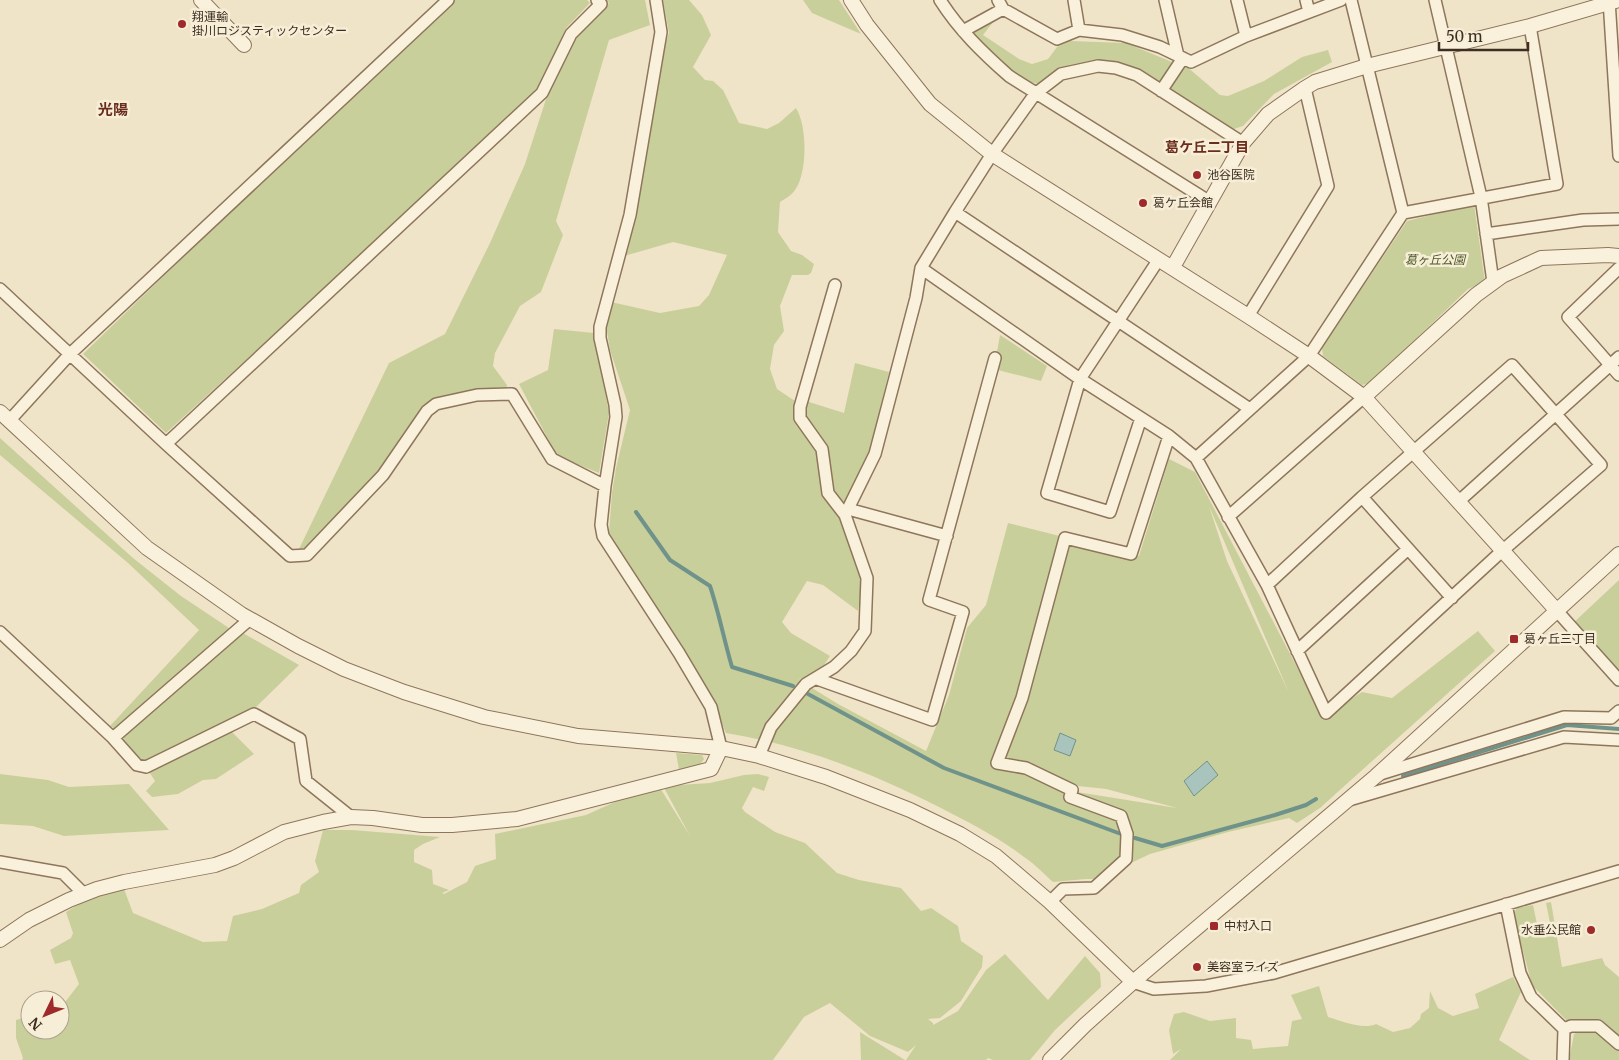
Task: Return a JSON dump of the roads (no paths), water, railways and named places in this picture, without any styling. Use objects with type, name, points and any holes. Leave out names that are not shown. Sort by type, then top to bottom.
[{"type":"street","points":[[201,0],[244,45]]},
{"type":"street","points":[[448,0],[5,417],[147,548],[250,619],[298,646],[344,668],[404,692],[484,717],[578,736],[721,748],[759,756],[826,777],[910,810],[960,834],[996,856],[1050,902],[1133,982],[1154,988],[1206,986],[1274,972],[1619,871]]},
{"type":"street","points":[[166,444],[542,93],[571,34],[601,4],[598,0]]},
{"type":"street","points":[[0,940],[29,920],[84,894],[124,882],[215,865],[234,858],[284,832],[323,822],[351,817],[422,825],[452,826],[517,818],[711,769],[721,748],[711,707],[679,653],[603,536],[602,525],[605,486],[616,417],[600,327],[630,215],[661,32],[656,0]]},
{"type":"street","points":[[852,0],[867,25],[930,104],[992,154],[1248,316],[1309,356],[1364,397],[1619,680]]},
{"type":"street","points":[[940,0],[963,32],[980,51],[1009,76],[1210,202]]},
{"type":"street","points":[[1074,0],[1079,30]]},
{"type":"street","points":[[1161,91],[1181,57],[1165,0]]},
{"type":"street","points":[[1238,0],[1246,36]]},
{"type":"street","points":[[1306,0],[1309,12]]},
{"type":"street","points":[[963,32],[1000,4],[1057,39],[1079,30],[1122,36],[1160,47],[1191,62],[1246,36],[1341,0]]},
{"type":"street","points":[[1351,0],[1403,213]]},
{"type":"street","points":[[1436,0],[1481,197],[1493,282]]},
{"type":"street","points":[[1173,268],[1243,143],[1268,114],[1305,88],[1315,82],[1367,66],[1530,26],[1613,1],[1619,156]]},
{"type":"street","points":[[1196,458],[1309,356],[1403,213],[1556,184],[1530,26]]},
{"type":"street","points":[[847,512],[874,454],[916,298],[921,268],[954,212],[992,154],[1036,94],[1061,74],[1098,66],[1116,68],[1138,76],[1243,143]]},
{"type":"street","points":[[1248,316],[1328,186],[1305,88]]},
{"type":"street","points":[[954,212],[1250,409]]},
{"type":"street","points":[[1486,234],[1583,220],[1619,219]]},
{"type":"street","points":[[1228,517],[1364,397],[1476,294],[1493,282],[1541,258],[1619,256]]},
{"type":"street","points":[[1140,418],[1110,512],[1047,492],[1080,379],[1159,259]]},
{"type":"street","points":[[921,268],[1080,379],[1169,436],[1196,458],[1266,585],[1326,713],[1502,551],[1601,465],[1512,365],[1362,497],[1266,585]]},
{"type":"street","points":[[1619,268],[1568,318],[1615,361],[1619,375]]},
{"type":"street","points":[[759,756],[771,727],[806,684],[834,667],[851,652],[865,631],[866,578],[847,512],[828,493],[822,449],[800,418],[800,407],[835,285]]},
{"type":"street","points":[[0,289],[166,444],[290,556],[307,555],[383,475],[427,411],[436,404],[477,395],[512,394],[552,459],[605,486]]},
{"type":"street","points":[[817,679],[932,720],[963,612],[929,600],[995,358]]},
{"type":"street","points":[[1458,502],[1615,361]]},
{"type":"street","points":[[1050,902],[1063,889],[1094,888],[1126,859],[1127,834],[1121,816],[1070,797],[1072,790],[1053,779],[1026,768],[997,763],[1022,698],[1065,538],[1131,554],[1169,436]]},
{"type":"street","points":[[1362,497],[1452,598]]},
{"type":"street","points":[[847,512],[947,536]]},
{"type":"street","points":[[1297,651],[1408,549]]},
{"type":"street","points":[[1050,1060],[1133,982],[1376,776],[1619,554]]},
{"type":"street","points":[[113,738],[250,619]]},
{"type":"street","points":[[0,632],[113,738],[137,765],[146,767],[254,714],[300,739],[306,781],[351,817]]},
{"type":"street","points":[[1376,776],[1564,717],[1611,718],[1619,711]]},
{"type":"street","points":[[1345,802],[1564,737],[1619,740]]},
{"type":"street","points":[[0,862],[63,872],[84,894]]},
{"type":"street","points":[[1506,904],[1520,973],[1530,997],[1564,1029],[1563,1060]]},
{"type":"street","points":[[1564,1029],[1571,1026],[1598,1026],[1619,1044]]},
{"type":"water","points":[[1060,733],[1076,740],[1070,756],[1054,750]]},
{"type":"water","points":[[1207,761],[1218,775],[1194,796],[1184,781]]},
{"type":"waterway","points":[[636,512],[670,560],[710,586],[732,667],[793,686]]},
{"type":"waterway","points":[[808,694],[944,768],[1121,834]]},
{"type":"waterway","points":[[1403,776],[1567,725],[1619,729]]},
{"type":"waterway","points":[[1135,838],[1162,846],[1275,815],[1306,805],[1316,799]]},
{"type":"place","name":"翔運輸 掛川ロジスティックセンター","points":[[182,24]]},
{"type":"place","name":"池谷医院","points":[[1197,175]]},
{"type":"place","name":"葛ケ丘会館","points":[[1143,203]]},
{"type":"place","name":"葛ヶ丘三丁目","points":[[1514,639]]},
{"type":"place","name":"中村入口","points":[[1214,926]]},
{"type":"place","name":"水垂公民館","points":[[1591,930]]},
{"type":"place","name":"美容室ライズ","points":[[1197,967]]},
{"type":"district","name":"光陽","points":[[113,110]]},
{"type":"district","name":"葛ケ丘二丁目","points":[[1207,147]]},
{"type":"park label","name":"葛ヶ丘公園","points":[[1435,260]]}]
